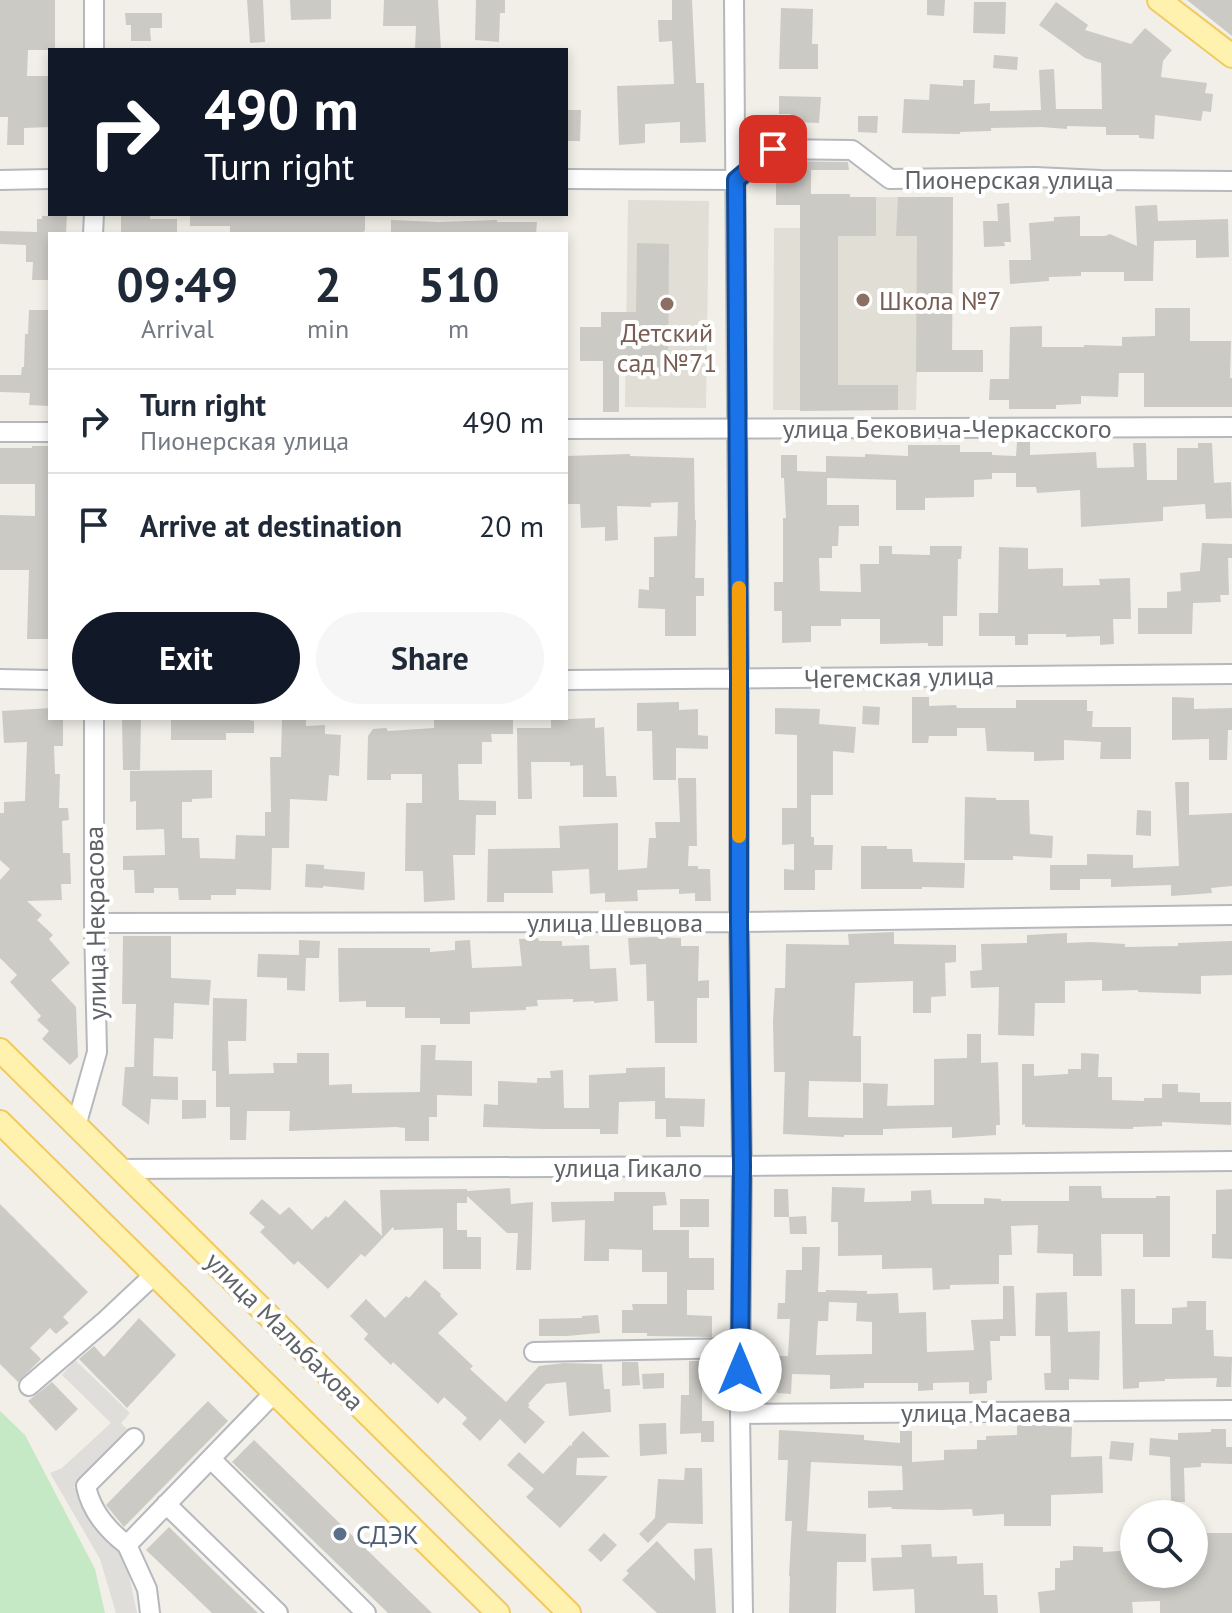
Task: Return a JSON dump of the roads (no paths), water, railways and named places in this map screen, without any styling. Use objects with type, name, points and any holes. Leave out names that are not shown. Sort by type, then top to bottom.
[{"type":"main road","points":[[1159,0],[1232,56]]},
{"type":"main road","name":"улица Мальбахова","points":[[0,1050],[569,1613]]},
{"type":"main road","name":"улица Мальбахова","points":[[0,1122],[498,1613]]},
{"type":"street","points":[[94,0],[94,48]]},
{"type":"street","points":[[734,0],[743,1613]]},
{"type":"street","name":"Пионерская улица","points":[[736,180],[773,149],[805,149],[852,150],[890,179],[1035,177],[1232,181]]},
{"type":"street","points":[[0,180],[48,179]]},
{"type":"street","points":[[568,179],[736,180]]},
{"type":"street","name":"улица Бековича-Черкасского","points":[[568,429],[1232,427]]},
{"type":"street","points":[[0,432],[48,432]]},
{"type":"street","name":"Чегемская улица","points":[[568,680],[1232,674]]},
{"type":"street","points":[[0,679],[48,680]]},
{"type":"street","name":"улица Некрасова","points":[[76,1126],[97,1052],[94,720]]},
{"type":"street","name":"улица Шевцова","points":[[94,923],[739,922],[1232,915]]},
{"type":"street","name":"улица Гикало","points":[[120,1169],[1232,1161]]},
{"type":"street","points":[[29,1386],[155,1274]]},
{"type":"street","points":[[534,1352],[740,1348]]},
{"type":"street","points":[[127,1545],[275,1392]]},
{"type":"street","name":"улица Масаева","points":[[740,1414],[1232,1410]]},
{"type":"street","points":[[134,1438],[86,1486],[89,1502],[110,1532],[127,1545],[147,1589],[150,1613]]},
{"type":"street","points":[[211,1459],[366,1613]]},
{"type":"street","points":[[166,1504],[278,1613]]},
{"type":"place","name":"Школа №7","points":[[863,300]]},
{"type":"place","name":"Детский сад №71","points":[[667,304]]},
{"type":"place","name":"СДЭК","points":[[340,1534]]}]
